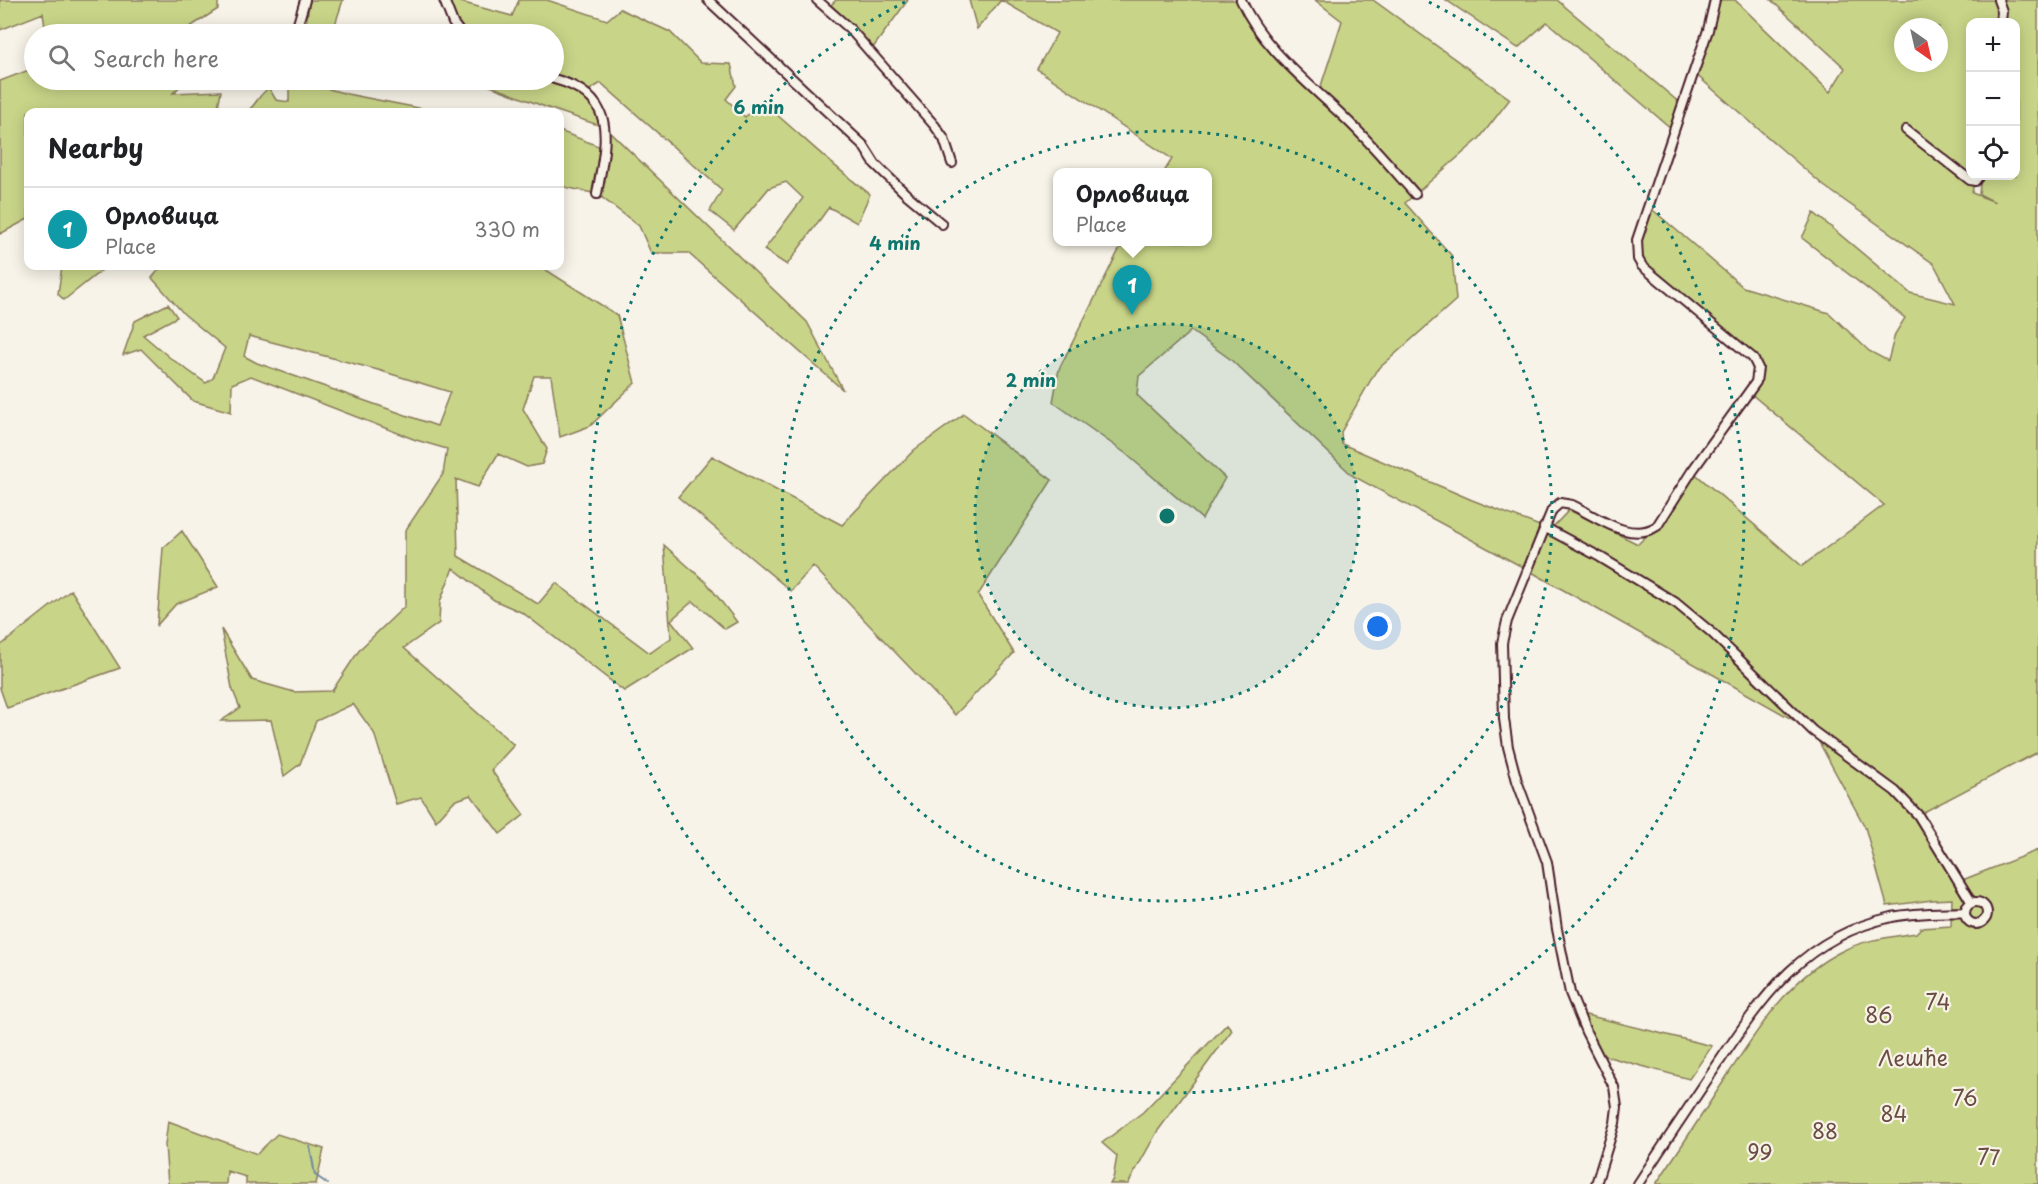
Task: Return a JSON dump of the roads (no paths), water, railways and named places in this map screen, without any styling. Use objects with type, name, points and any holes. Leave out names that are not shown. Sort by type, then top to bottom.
[{"type":"street","points":[[299,24],[305,0]]},
{"type":"street","points":[[444,0],[454,24]]},
{"type":"street","points":[[708,0],[863,145],[875,164],[906,194],[942,224]]},
{"type":"street","points":[[817,0],[850,29],[935,126],[944,139],[952,163]]},
{"type":"street","points":[[1241,0],[1256,27],[1270,45],[1349,122],[1415,194]]},
{"type":"street","points":[[1596,1184],[1615,1123],[1617,1107],[1614,1088],[1586,1032],[1570,993],[1557,929],[1548,862],[1517,781],[1505,730],[1503,632],[1544,527],[1557,505],[1566,503],[1624,531],[1644,531],[1657,526],[1692,471],[1756,382],[1758,368],[1753,358],[1642,266],[1636,249],[1637,240],[1708,30],[1715,0]]},
{"type":"street","points":[[1998,0],[2002,11],[2001,18]]},
{"type":"street","points":[[564,82],[594,100],[603,117],[605,139],[597,194]]},
{"type":"street","points":[[1906,130],[1966,177]]},
{"type":"street","points":[[1544,527],[1600,557],[1676,603],[1711,632],[1813,731],[1895,791],[1918,814],[1972,903]]},
{"type":"street","points":[[1972,903],[1978,903],[1985,908],[1987,914],[1978,924],[1970,922],[1965,912],[1972,903]]},
{"type":"street","points":[[1638,1184],[1765,996],[1802,961],[1834,939],[1887,919],[1921,913],[1965,912]]},
{"type":"waterway","points":[[310,1147],[315,1175],[328,1184]]},
{"type":"place","name":"Орловица","points":[[1132,315]]},
{"type":"park label","name":"74","points":[[1938,1003]]},
{"type":"park label","name":"86","points":[[1879,1016]]},
{"type":"park label","name":"Лешће","points":[[1913,1059]]},
{"type":"park label","name":"76","points":[[1965,1099]]},
{"type":"park label","name":"84","points":[[1894,1115]]},
{"type":"park label","name":"88","points":[[1825,1132]]},
{"type":"park label","name":"99","points":[[1760,1153]]},
{"type":"park label","name":"77","points":[[1989,1158]]}]
